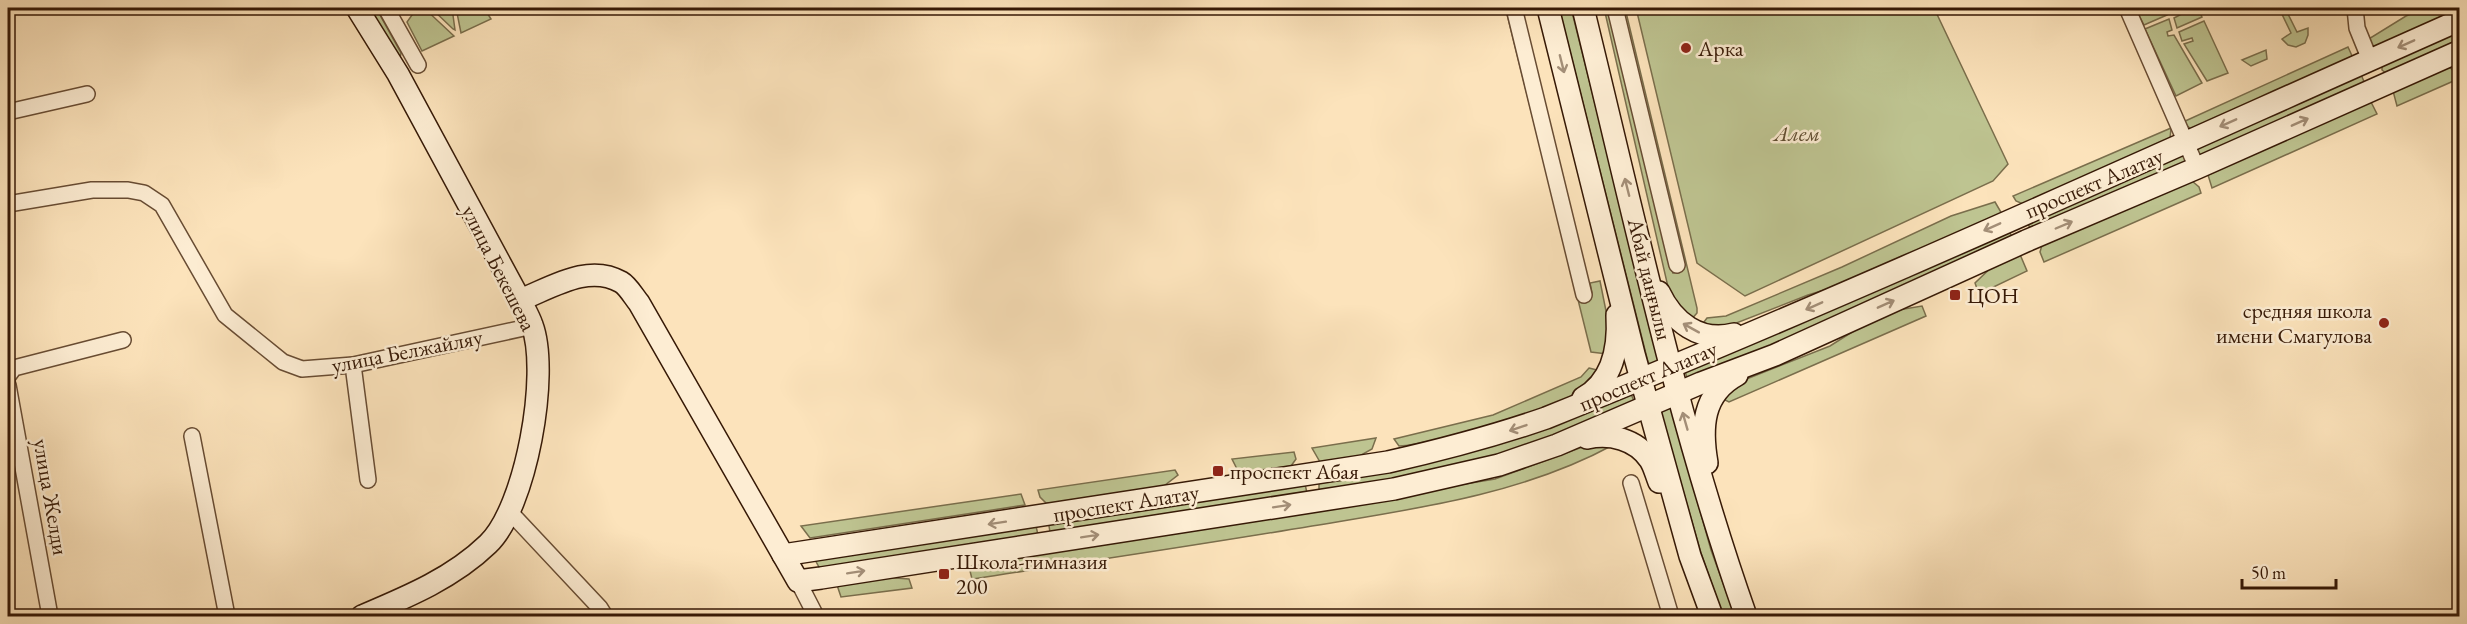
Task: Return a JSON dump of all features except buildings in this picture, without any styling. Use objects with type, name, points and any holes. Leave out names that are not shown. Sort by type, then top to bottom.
[{"type":"main road","name":"улица Бекешева","points":[[357,8],[398,74],[520,300],[533,326],[538,358],[537,395],[532,437],[524,471],[509,511],[491,542],[462,567],[414,593],[362,616]]},
{"type":"main road","points":[[1548,8],[1641,380],[1690,556]]},
{"type":"main road","name":"Абай даңғылы","points":[[1583,8],[1678,393],[1722,546],[1746,616]]},
{"type":"main road","name":"проспект Алатау","points":[[783,555],[1388,462],[1455,447],[1546,418],[1767,327],[2460,20]]},
{"type":"main road","name":"проспект Алатау","points":[[798,580],[1394,489],[1498,465],[1557,445],[1775,354],[2026,241],[2460,51]]},
{"type":"main road","points":[[2370,60],[2382,86]]},
{"type":"main road","points":[[1647,264],[1665,304],[1677,319],[1690,329],[1709,336],[1723,337],[1767,327]]},
{"type":"main road","points":[[1546,418],[1587,396],[1599,385],[1609,370],[1616,351],[1618,331],[1614,273]]},
{"type":"main road","points":[[520,300],[582,275],[600,274],[623,283],[639,303],[798,580]]},
{"type":"main road","points":[[1722,546],[1704,446],[1703,424],[1710,403],[1730,379],[1775,354]]},
{"type":"main road","points":[[1557,445],[1595,436],[1612,436],[1638,447],[1650,460],[1712,616]]},
{"type":"main road","points":[[1307,474],[1315,501]]},
{"type":"main road","points":[[1040,517],[1047,543]]},
{"type":"street","points":[[386,8],[418,65]]},
{"type":"street","points":[[1615,8],[1677,265]]},
{"type":"street","points":[[2127,8],[2197,168]]},
{"type":"street","points":[[2355,8],[2357,28],[2370,60]]},
{"type":"street","points":[[1519,9],[1584,295]]},
{"type":"street","points":[[8,112],[87,94]]},
{"type":"street","name":"улица Белжайляу","points":[[8,204],[92,190],[128,190],[144,193],[162,205],[225,315],[283,362],[302,369],[353,365],[533,326]]},
{"type":"street","points":[[8,376],[14,368],[123,340]]},
{"type":"street","points":[[353,365],[368,480]]},
{"type":"street","name":"улица Желди","points":[[8,385],[50,616]]},
{"type":"street","points":[[192,436],[227,616]]},
{"type":"street","points":[[1631,483],[1671,616]]},
{"type":"street","points":[[509,511],[605,616]]},
{"type":"street","points":[[798,580],[816,616]]},
{"type":"green space","points":[[367,8],[376,8],[401,53],[399,63]]},
{"type":"green space","points":[[417,8],[424,8],[454,36],[422,51],[407,22]]},
{"type":"green space","points":[[431,8],[452,8],[455,30],[453,29]]},
{"type":"green space","points":[[456,8],[484,8],[491,19],[461,33]]},
{"type":"green space","points":[[1559,8],[1571,8],[1659,359],[1658,365],[1652,367],[1648,362]]},
{"type":"green space","points":[[1604,8],[1609,8],[1673,273],[1682,270],[1619,8],[1625,8],[1697,308],[1697,313],[1689,322],[1671,300]]},
{"type":"green space","name":"Алем","points":[[1636,8],[1934,8],[2008,164],[1993,181],[1745,296],[1697,263]]},
{"type":"green space","points":[[2135,8],[2165,8],[2167,15],[2144,25]]},
{"type":"green space","points":[[2170,8],[2198,8],[2202,17],[2177,28],[2174,18],[2182,14],[2180,10],[2172,14]]},
{"type":"green space","points":[[2279,8],[2285,8],[2297,32],[2308,28],[2305,43],[2296,47],[2288,45],[2282,39],[2291,33]]},
{"type":"green space","points":[[2425,8],[2459,8],[2459,11],[2376,47],[2369,44],[2367,40],[2406,16]]},
{"type":"green space","points":[[1511,12],[1581,297],[1592,293],[1590,283],[1600,281],[1611,336],[1607,354],[1591,352],[1507,14]]},
{"type":"green space","points":[[2169,19],[2172,30],[2167,32],[2168,36],[2174,35],[2202,83],[2176,96],[2145,29]]},
{"type":"green space","points":[[2204,21],[2228,73],[2207,81],[2184,44],[2193,41],[2192,38],[2182,41],[2179,32]]},
{"type":"green space","points":[[2459,28],[2459,42],[2387,74],[2382,70],[2382,63]]},
{"type":"green space","points":[[2348,47],[2353,58],[2192,130],[2183,122]]},
{"type":"green space","points":[[2266,50],[2267,59],[2251,66],[2242,60]]},
{"type":"green space","points":[[2449,67],[2458,79],[2397,106],[2393,91]]},
{"type":"green space","points":[[2360,72],[2365,84],[2200,156],[2196,149]]},
{"type":"green space","points":[[2370,100],[2377,114],[2212,188],[2208,175]]},
{"type":"green space","points":[[2171,128],[2170,139],[2023,204],[2016,201],[2013,196]]},
{"type":"green space","points":[[2182,153],[2186,161],[2184,165],[2031,229],[2027,223]]},
{"type":"green space","points":[[2192,181],[2199,187],[2201,193],[2044,262],[2040,252],[2042,245]]},
{"type":"green space","points":[[1995,202],[2002,214],[1851,282],[1808,295],[1721,329],[1701,326],[1707,318],[1726,316],[1842,267],[1951,216]]},
{"type":"green space","points":[[2007,227],[2013,239],[1937,276],[1688,381],[1684,368]]},
{"type":"green space","points":[[2019,252],[2027,271],[1979,294],[1975,283],[1997,262]]},
{"type":"green space","points":[[1922,306],[1926,316],[1729,402],[1721,398],[1744,380],[1830,346],[1871,320],[1892,311]]},
{"type":"green space","points":[[1589,368],[1597,370],[1587,385],[1574,394],[1527,414],[1416,444],[1399,446],[1394,439],[1493,415],[1581,377]]},
{"type":"green space","points":[[1631,394],[1634,401],[1554,438],[1461,467],[1321,492],[1319,490],[1319,481]]},
{"type":"green space","points":[[1671,407],[1711,550],[1735,616],[1723,616],[1701,553],[1660,411]]},
{"type":"green space","points":[[1376,438],[1372,449],[1356,458],[1320,462],[1312,448]]},
{"type":"green space","points":[[1613,445],[1542,476],[1466,498],[1428,506],[972,579],[970,571],[983,564],[1495,479],[1585,446]]},
{"type":"green space","points":[[1294,452],[1296,459],[1291,466],[1239,473],[1232,459]]},
{"type":"green space","points":[[1175,470],[1178,475],[1156,492],[1046,503],[1040,497],[1038,490]]},
{"type":"green space","points":[[1305,484],[1307,493],[1050,532],[1049,526],[1052,522]]},
{"type":"green space","points":[[1021,494],[1025,505],[810,538],[801,526]]},
{"type":"green space","points":[[1036,526],[1038,535],[820,569],[813,556]]},
{"type":"green space","points":[[882,577],[909,579],[912,588],[841,597],[837,585]]},
{"type":"place","name":"Арка","points":[[1686,48]]},
{"type":"place","name":"ЦОН","points":[[1955,295]]},
{"type":"place","name":"средняя школа имени Смагулова","points":[[2384,323]]},
{"type":"place","name":"проспект Абая","points":[[1218,471]]},
{"type":"place","name":"Школа-гимназия 200","points":[[944,574]]}]
